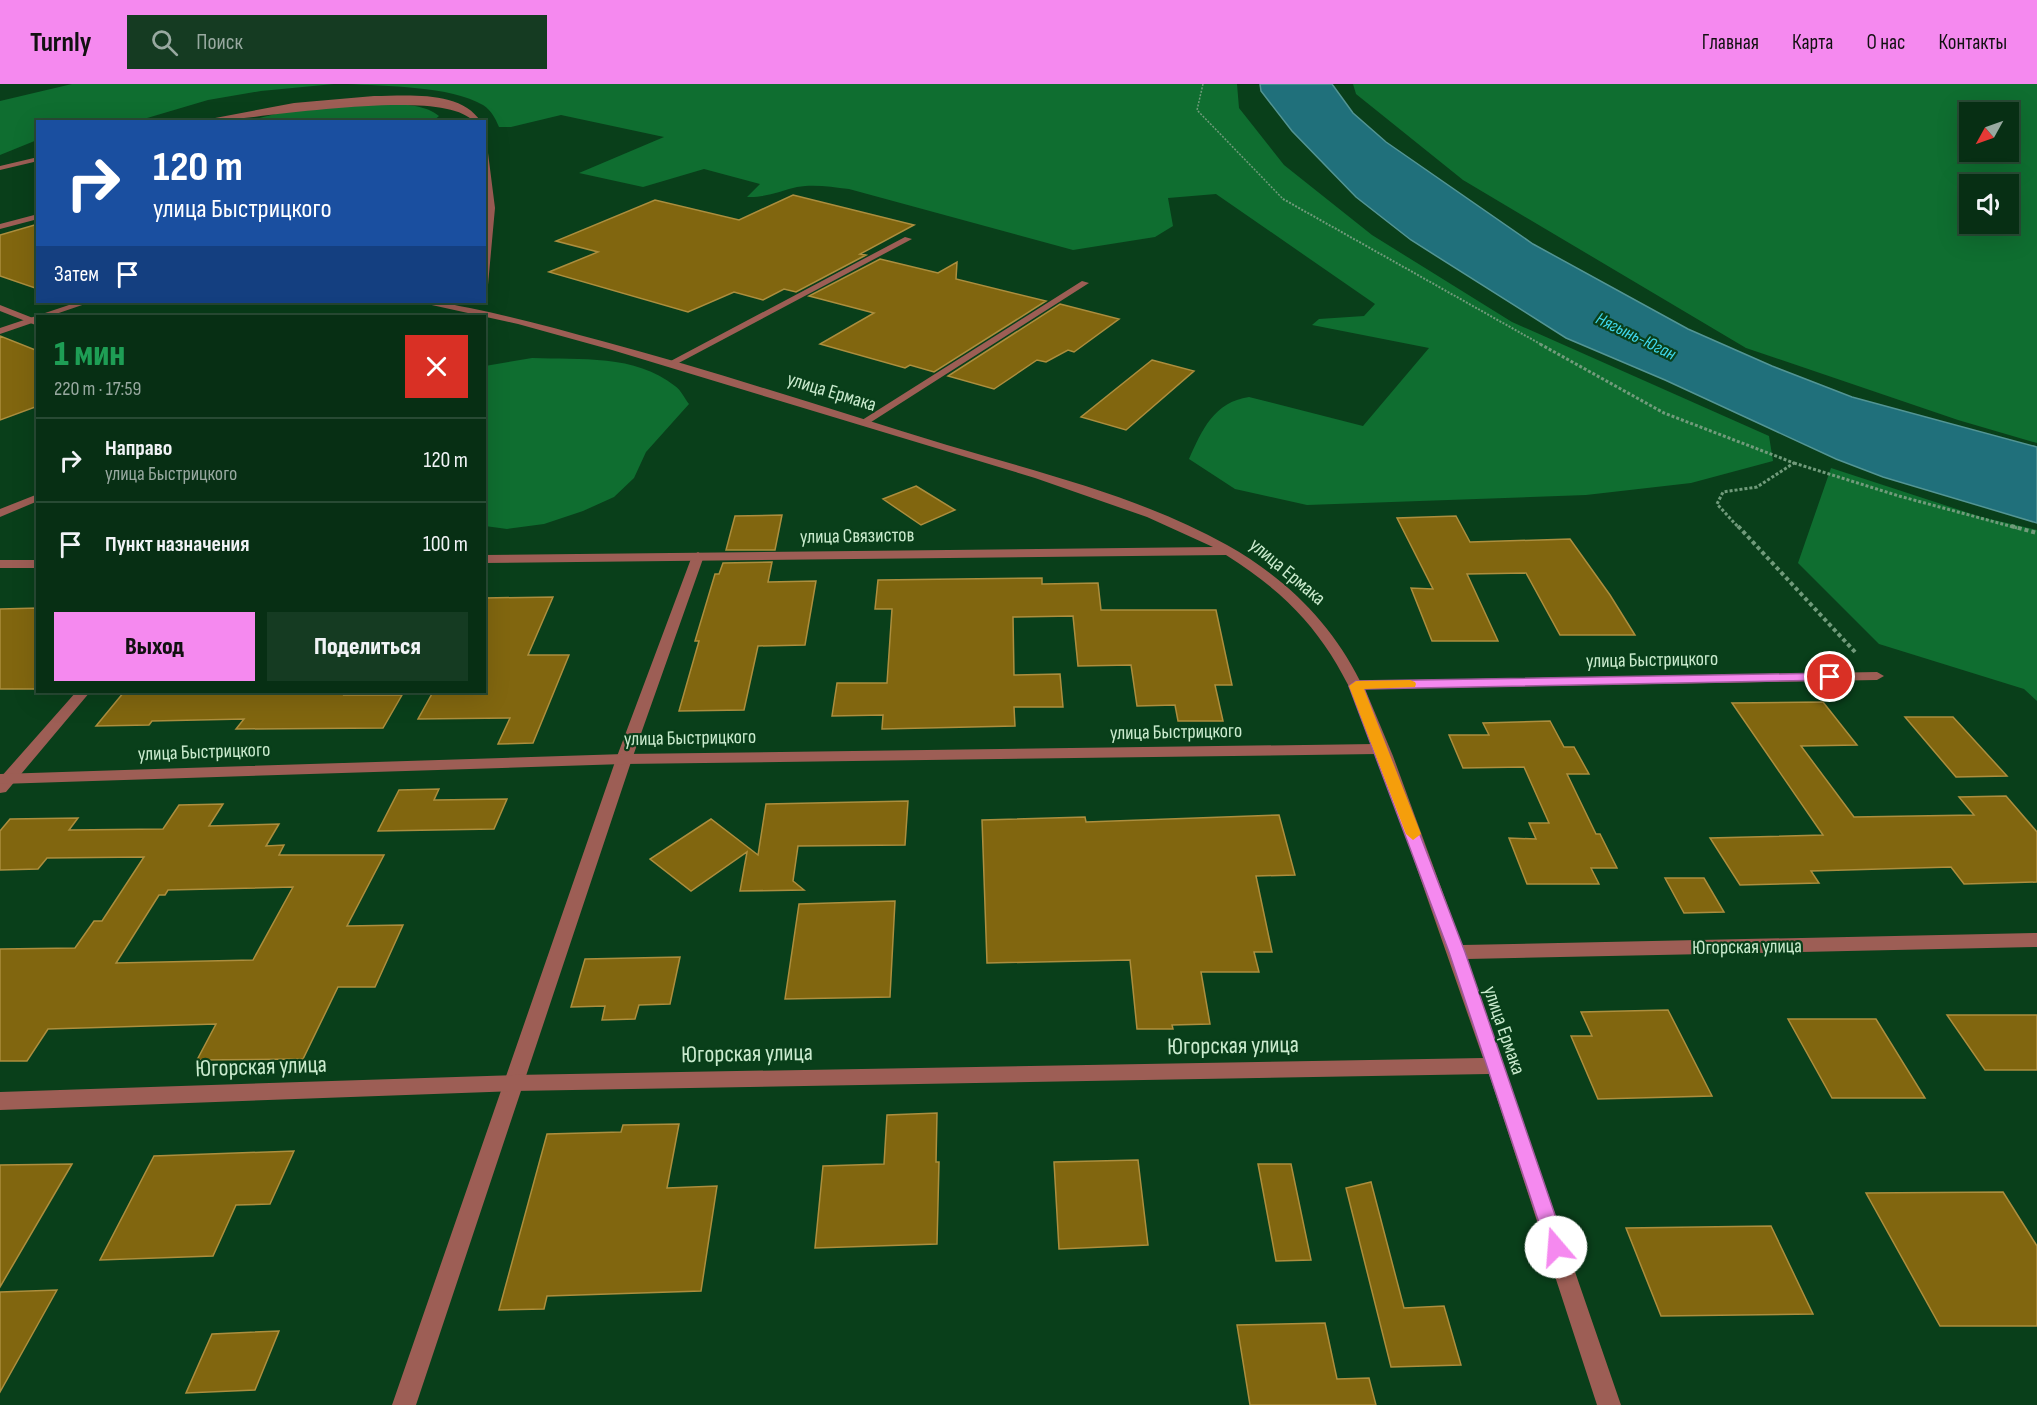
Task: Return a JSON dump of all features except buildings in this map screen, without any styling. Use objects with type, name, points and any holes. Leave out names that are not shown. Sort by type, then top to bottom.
[{"type":"street","points":[[208,120],[308,101],[388,94],[425,96],[452,102],[465,108],[476,120]]},
{"type":"street","points":[[0,168],[36,159]]},
{"type":"street","points":[[486,163],[491,208],[486,263]]},
{"type":"street","points":[[0,227],[36,217]]},
{"type":"street","points":[[670,364],[908,239]]},
{"type":"street","points":[[864,422],[1085,283]]},
{"type":"street","points":[[45,315],[83,303]]},
{"type":"street","name":"улица Ермака","points":[[426,303],[463,314]]},
{"type":"street","points":[[463,314],[480,303]]},
{"type":"street","points":[[0,308],[35,320]]},
{"type":"street","name":"улица Ермака","points":[[486,317],[525,323],[670,364],[1104,496],[1186,529],[1230,551],[1266,576],[1315,620],[1336,648],[1356,686],[1382,749],[1457,952],[1609,1405]]},
{"type":"street","points":[[0,331],[35,320]]},
{"type":"street","points":[[0,513],[36,498]]},
{"type":"street","name":"улица Связистов","points":[[486,559],[1230,551]]},
{"type":"street","points":[[404,1405],[624,759],[698,556]]},
{"type":"street","points":[[0,564],[36,564]]},
{"type":"street","name":"улица Быстрицкого","points":[[1356,686],[1877,676]]},
{"type":"street","points":[[3,782],[82,693]]},
{"type":"street","name":"улица Быстрицкого","points":[[3,782],[624,759],[1382,749]]},
{"type":"street","name":"Югорская улица","points":[[1457,952],[2037,940]]},
{"type":"street","name":"Югорская улица","points":[[0,1101],[514,1083],[1496,1066]]},
{"type":"path","points":[[1203,84],[1197,110],[1287,204],[1664,413],[1794,463],[1899,496],[2037,533]]},
{"type":"path","points":[[1794,463],[1757,487],[1723,492],[1717,504],[1877,676]]},
{"type":"green space","points":[[72,84],[334,84],[261,91],[208,100],[140,120],[36,120],[36,140],[0,155],[0,101]]},
{"type":"green space","points":[[347,84],[1237,84],[1239,108],[1284,165],[1372,235],[1512,322],[1769,436],[1773,461],[1691,483],[1586,495],[1307,505],[1235,489],[1189,459],[1204,428],[1218,411],[1237,400],[1249,397],[1363,426],[1429,348],[1312,325],[1319,319],[1364,316],[1375,304],[1216,194],[1168,198],[1173,226],[1155,237],[1073,250],[849,189],[804,186],[747,197],[760,184],[704,169],[643,187],[579,173],[664,137],[561,115],[511,127],[499,127],[491,112],[483,105],[453,94],[417,88]]},
{"type":"green space","points":[[1353,84],[2037,84],[2037,443],[1958,420],[1746,348],[1463,180],[1356,94]]},
{"type":"green space","points":[[376,103],[418,107],[430,110],[439,116],[434,120],[250,120],[288,111],[338,104]]},
{"type":"green space","points":[[532,358],[588,359],[625,364],[643,368],[675,386],[689,404],[646,452],[634,478],[614,497],[583,511],[544,524],[507,529],[486,526],[486,366]]},
{"type":"green space","points":[[1831,468],[1981,517],[2037,530],[2037,701],[2024,689],[1879,644],[1798,563]]},
{"type":"water","name":"Нягынь-Юган","points":[[1260,84],[1332,84],[1353,113],[1386,142],[1533,244],[1688,329],[1772,366],[1852,397],[2037,447],[2037,523],[1883,477],[1836,459],[1665,380],[1566,338],[1411,240],[1356,197],[1292,131],[1261,91]]},
{"type":"slow traffic","points":[[1410,684],[1356,686],[1413,834]]},
{"type":"route","points":[[1556,1247],[1457,952],[1382,749],[1356,686],[1830,677]]}]
